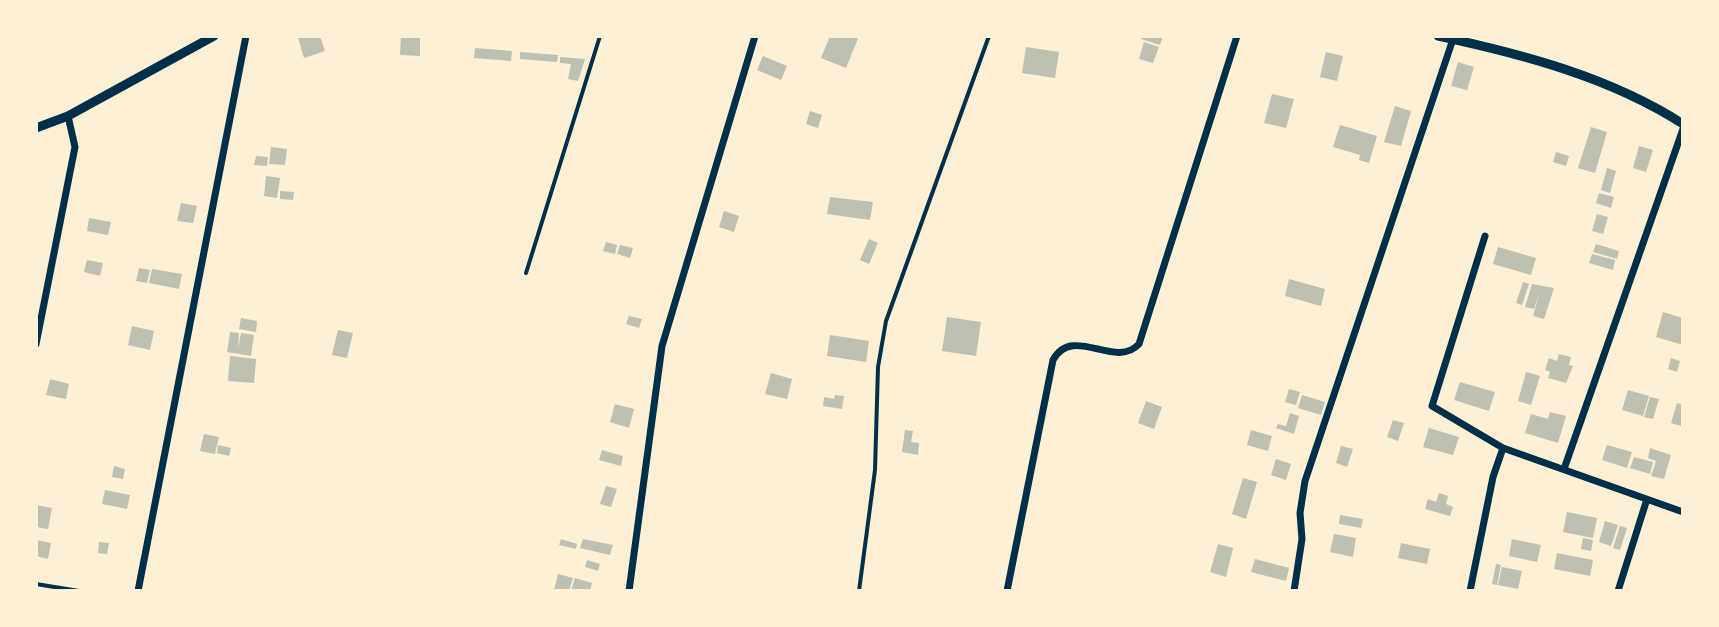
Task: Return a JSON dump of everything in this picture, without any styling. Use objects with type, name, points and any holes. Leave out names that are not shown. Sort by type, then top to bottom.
[{"type":"street","points":[[36,128],[68,116],[214,36]]},
{"type":"street","points":[[138,591],[246,36]]},
{"type":"street","points":[[629,591],[662,346],[755,36]]},
{"type":"street","points":[[1007,591],[1053,360],[1060,350],[1073,345],[1121,354],[1139,344],[1237,36]]},
{"type":"street","points":[[1438,36],[1558,67],[1614,87],[1658,108],[1683,126],[1564,469]]},
{"type":"street","points":[[1294,591],[1302,539],[1300,513],[1305,481],[1458,39]]},
{"type":"street","points":[[36,344],[75,147],[68,116]]},
{"type":"street","points":[[1485,236],[1432,406],[1503,448],[1683,512]]},
{"type":"street","points":[[1470,591],[1493,477],[1503,448]]},
{"type":"street","points":[[1618,591],[1647,499]]},
{"type":"lane","points":[[526,273],[600,36]]},
{"type":"lane","points":[[859,591],[875,470],[878,367],[886,321],[989,36]]},
{"type":"lane","points":[[36,584],[79,591]]},
{"type":"building","points":[[320,36],[325,51],[304,58],[298,38]]},
{"type":"building","points":[[401,36],[420,36],[420,56],[400,55]]},
{"type":"building","points":[[830,36],[859,36],[846,68],[821,58]]},
{"type":"building","points":[[1142,36],[1163,36],[1160,45],[1141,39]]},
{"type":"building","points":[[1144,42],[1159,47],[1153,63],[1139,59]]},
{"type":"building","points":[[1026,47],[1059,52],[1055,78],[1022,73]]},
{"type":"building","points":[[475,48],[512,51],[511,61],[474,58]]},
{"type":"building","points":[[520,52],[558,55],[557,62],[520,59]]},
{"type":"building","points":[[1326,52],[1343,56],[1337,81],[1320,77]]},
{"type":"building","points":[[763,56],[787,66],[781,80],[757,70]]},
{"type":"building","points":[[560,57],[585,59],[578,81],[568,79],[571,64],[560,63]]},
{"type":"building","points":[[1458,62],[1474,67],[1467,90],[1451,86]]},
{"type":"building","points":[[1272,94],[1294,99],[1286,128],[1264,123]]},
{"type":"building","points":[[1395,106],[1411,111],[1401,146],[1384,142]]},
{"type":"building","points":[[810,111],[822,115],[818,128],[806,124]]},
{"type":"building","points":[[1340,125],[1377,136],[1369,163],[1359,160],[1360,155],[1333,147]]},
{"type":"building","points":[[1591,127],[1607,132],[1595,173],[1578,168]]},
{"type":"building","points":[[1639,146],[1653,150],[1646,172],[1633,168]]},
{"type":"building","points":[[271,147],[287,149],[285,165],[269,164]]},
{"type":"building","points":[[1556,152],[1569,156],[1566,166],[1553,162]]},
{"type":"building","points":[[256,156],[268,157],[267,166],[254,165]]},
{"type":"building","points":[[1607,168],[1616,171],[1610,193],[1601,190]]},
{"type":"building","points":[[266,176],[280,178],[277,198],[264,196]]},
{"type":"building","points":[[280,191],[294,192],[293,200],[280,199]]},
{"type":"building","points":[[1599,193],[1614,197],[1611,208],[1596,203]]},
{"type":"building","points":[[830,197],[873,202],[870,220],[827,214]]},
{"type":"building","points":[[181,203],[197,206],[193,223],[177,221]]},
{"type":"building","points":[[724,211],[739,216],[734,232],[719,227]]},
{"type":"building","points":[[1597,214],[1608,217],[1603,234],[1592,231]]},
{"type":"building","points":[[89,218],[111,222],[108,235],[87,231]]},
{"type":"building","points":[[869,239],[878,243],[869,264],[860,260]]},
{"type":"building","points":[[606,242],[617,245],[615,254],[603,251]]},
{"type":"building","points":[[1596,244],[1619,251],[1617,259],[1593,252]]},
{"type":"building","points":[[620,245],[633,248],[630,258],[617,254]]},
{"type":"building","points":[[1498,247],[1536,258],[1531,275],[1493,264]]},
{"type":"building","points":[[1592,254],[1615,260],[1613,270],[1589,263]]},
{"type":"building","points":[[87,260],[103,263],[100,276],[84,272]]},
{"type":"building","points":[[139,268],[150,270],[147,283],[136,281]]},
{"type":"building","points":[[152,269],[182,274],[179,289],[149,283]]},
{"type":"building","points":[[1289,279],[1325,289],[1321,306],[1285,296]]},
{"type":"building","points":[[1523,282],[1529,284],[1522,305],[1516,303]]},
{"type":"building","points":[[1532,284],[1554,288],[1544,319],[1533,316],[1540,291],[1534,309],[1525,307]]},
{"type":"building","points":[[1663,312],[1683,318],[1683,345],[1656,337]]},
{"type":"building","points":[[629,316],[642,319],[639,328],[626,324]]},
{"type":"building","points":[[947,317],[981,322],[976,356],[942,351]]},
{"type":"building","points":[[241,318],[257,321],[256,332],[239,329]]},
{"type":"building","points":[[132,326],[154,331],[150,350],[128,345]]},
{"type":"building","points":[[338,330],[353,333],[347,358],[332,355]]},
{"type":"building","points":[[230,332],[239,333],[238,349],[241,333],[254,335],[251,356],[227,352]]},
{"type":"building","points":[[830,335],[869,341],[866,362],[827,356]]},
{"type":"building","points":[[1559,354],[1571,357],[1569,365],[1573,366],[1566,383],[1548,378],[1550,372],[1545,370],[1549,358],[1557,361]]},
{"type":"building","points":[[230,356],[256,359],[254,383],[228,381]]},
{"type":"building","points":[[1671,358],[1680,361],[1677,372],[1668,369]]},
{"type":"building","points":[[1526,372],[1540,376],[1531,405],[1518,401]]},
{"type":"building","points":[[771,373],[792,379],[787,399],[765,394]]},
{"type":"building","points":[[50,379],[69,384],[66,399],[46,395]]},
{"type":"building","points":[[1460,382],[1495,392],[1489,411],[1454,400]]},
{"type":"building","points":[[1289,389],[1300,392],[1296,405],[1285,402]]},
{"type":"building","points":[[1628,390],[1649,396],[1643,416],[1622,410]]},
{"type":"building","points":[[835,395],[844,396],[842,409],[823,406],[824,397],[834,399]]},
{"type":"building","points":[[1302,395],[1325,402],[1321,415],[1298,408]]},
{"type":"building","points":[[1650,397],[1659,399],[1653,419],[1644,417]]},
{"type":"building","points":[[1146,401],[1162,407],[1154,429],[1138,423]]},
{"type":"building","points":[[1677,403],[1683,405],[1681,426],[1671,423]]},
{"type":"building","points":[[615,404],[634,409],[629,428],[610,422]]},
{"type":"building","points":[[1550,412],[1566,416],[1558,443],[1525,433],[1531,414],[1548,419]]},
{"type":"building","points":[[1290,413],[1299,416],[1294,434],[1276,428],[1278,424],[1286,426]]},
{"type":"building","points":[[1393,420],[1404,423],[1398,441],[1387,437]]},
{"type":"building","points":[[1429,428],[1459,437],[1453,455],[1423,447]]},
{"type":"building","points":[[905,430],[913,431],[911,442],[919,443],[918,455],[902,452]]},
{"type":"building","points":[[1251,430],[1272,436],[1268,451],[1247,445]]},
{"type":"building","points":[[204,434],[219,437],[215,454],[200,451]]},
{"type":"building","points":[[218,445],[231,448],[229,456],[217,453]]},
{"type":"building","points":[[1607,445],[1632,452],[1627,468],[1602,460]]},
{"type":"building","points":[[1341,446],[1353,449],[1347,467],[1336,463]]},
{"type":"building","points":[[1650,448],[1671,455],[1664,479],[1651,476],[1656,461],[1648,458]]},
{"type":"building","points":[[602,450],[623,456],[621,466],[599,460]]},
{"type":"building","points":[[1634,457],[1653,462],[1650,474],[1630,468]]},
{"type":"building","points":[[1276,459],[1291,464],[1286,480],[1271,475]]},
{"type":"building","points":[[114,466],[125,469],[123,479],[112,477]]},
{"type":"building","points":[[1243,478],[1257,482],[1246,519],[1232,514]]},
{"type":"building","points":[[606,486],[617,489],[611,507],[600,504]]},
{"type":"building","points":[[105,490],[130,495],[127,509],[102,504]]},
{"type":"building","points":[[1439,493],[1448,496],[1446,504],[1453,507],[1450,516],[1425,509],[1428,499],[1436,502]]},
{"type":"building","points":[[36,505],[52,508],[48,529],[36,527]]},
{"type":"building","points":[[1567,512],[1597,518],[1593,538],[1563,532]]},
{"type":"building","points":[[1340,515],[1363,519],[1361,528],[1339,524]]},
{"type":"building","points":[[1605,521],[1618,525],[1611,546],[1599,542]]},
{"type":"building","points":[[1620,526],[1627,528],[1620,550],[1613,548]]},
{"type":"building","points":[[1334,534],[1356,538],[1353,557],[1330,552]]},
{"type":"building","points":[[1583,538],[1593,540],[1591,551],[1581,549]]},
{"type":"building","points":[[561,539],[577,544],[576,549],[559,545]]},
{"type":"building","points":[[583,539],[613,545],[610,555],[580,548]]},
{"type":"building","points":[[1512,539],[1541,545],[1537,562],[1509,556]]},
{"type":"building","points":[[36,540],[51,543],[48,559],[36,556]]},
{"type":"building","points":[[99,542],[109,543],[107,554],[98,553]]},
{"type":"building","points":[[1401,543],[1430,549],[1427,564],[1398,558]]},
{"type":"building","points":[[1218,544],[1233,548],[1226,577],[1210,572]]},
{"type":"building","points":[[1557,553],[1593,560],[1590,576],[1554,569]]},
{"type":"building","points":[[1255,559],[1289,568],[1286,581],[1251,572]]},
{"type":"building","points":[[587,560],[600,564],[598,571],[585,567]]},
{"type":"building","points":[[1496,564],[1501,565],[1497,585],[1492,584]]},
{"type":"building","points":[[1502,567],[1522,571],[1518,589],[1498,585]]},
{"type":"building","points":[[558,574],[573,578],[569,591],[554,590]]},
{"type":"building","points":[[575,578],[592,583],[590,591],[571,591]]}]
